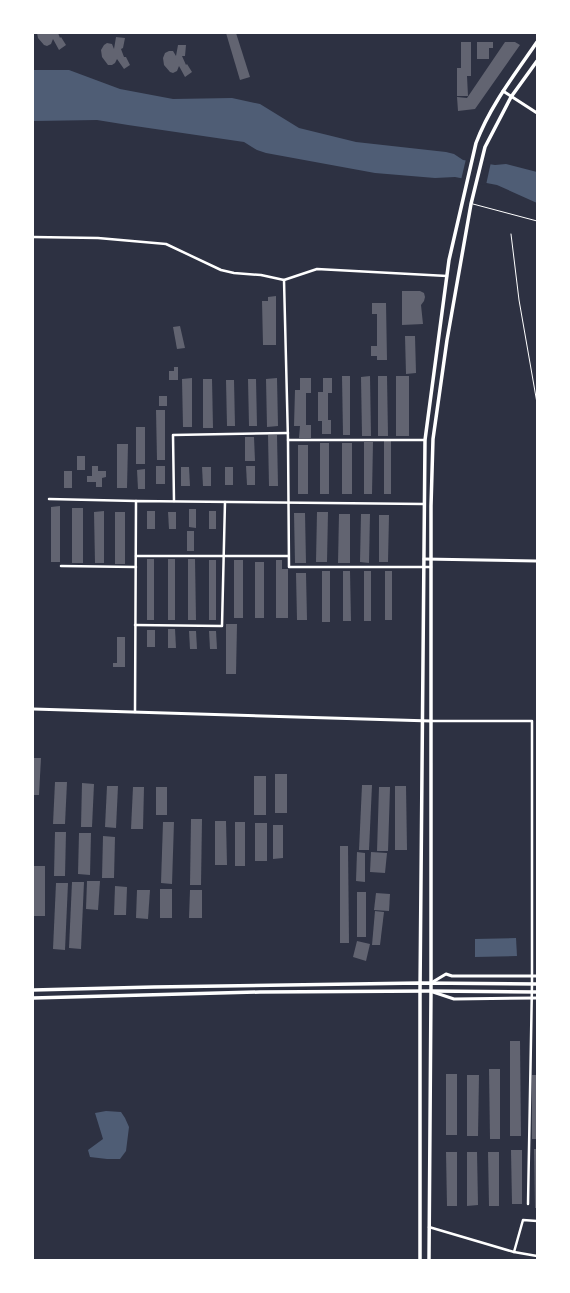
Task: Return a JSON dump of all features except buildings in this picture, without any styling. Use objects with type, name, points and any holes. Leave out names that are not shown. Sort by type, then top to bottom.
[{"type":"main road","points":[[420,1260],[420,983],[425,440],[449,260],[476,143],[481,129],[503,91],[537,42]]},
{"type":"main road","points":[[429,1260],[431,991],[431,506],[433,439],[447,340],[471,204],[485,146],[511,97],[537,61]]},
{"type":"main road","points":[[33,990],[420,983],[537,984]]},
{"type":"main road","points":[[33,998],[260,992],[537,992]]},
{"type":"street","points":[[503,91],[537,113]]},
{"type":"street","points":[[33,236],[98,238],[166,244],[221,270],[234,273],[261,275],[284,280],[317,269],[447,276]]},
{"type":"street","points":[[284,280],[288,433],[288,568],[431,567]]},
{"type":"street","points":[[174,501],[173,435],[288,433]]},
{"type":"street","points":[[288,440],[425,440]]},
{"type":"street","points":[[49,499],[424,504]]},
{"type":"street","points":[[134,712],[136,501]]},
{"type":"street","points":[[135,625],[222,626],[225,502]]},
{"type":"street","points":[[136,556],[288,556]]},
{"type":"street","points":[[424,559],[537,561]]},
{"type":"street","points":[[61,566],[136,567]]},
{"type":"street","points":[[33,709],[422,721],[532,721],[532,998],[528,1204]]},
{"type":"street","points":[[532,768],[537,768]]},
{"type":"street","points":[[431,983],[446,974],[452,976],[537,976]]},
{"type":"street","points":[[431,991],[454,999],[537,998]]},
{"type":"street","points":[[514,1252],[523,1220],[537,1220]]},
{"type":"street","points":[[429,1227],[514,1252],[537,1256]]},
{"type":"lane","points":[[471,204],[537,221]]},
{"type":"lane","points":[[511,234],[537,403]]},
{"type":"water","points":[[33,70],[69,70],[120,89],[173,99],[232,98],[260,104],[299,128],[356,142],[446,152],[454,154],[463,160],[495,165],[506,164],[537,172],[537,203],[497,185],[455,177],[435,178],[375,173],[266,153],[257,150],[244,142],[97,120],[33,121]]},
{"type":"water","points":[[516,938],[517,956],[475,957],[475,939]]},
{"type":"water","points":[[106,1111],[121,1112],[129,1127],[126,1151],[120,1159],[90,1157],[88,1150],[103,1139],[95,1113]]},
{"type":"pier","points":[[466,159],[491,162],[486,185],[461,180]]}]
